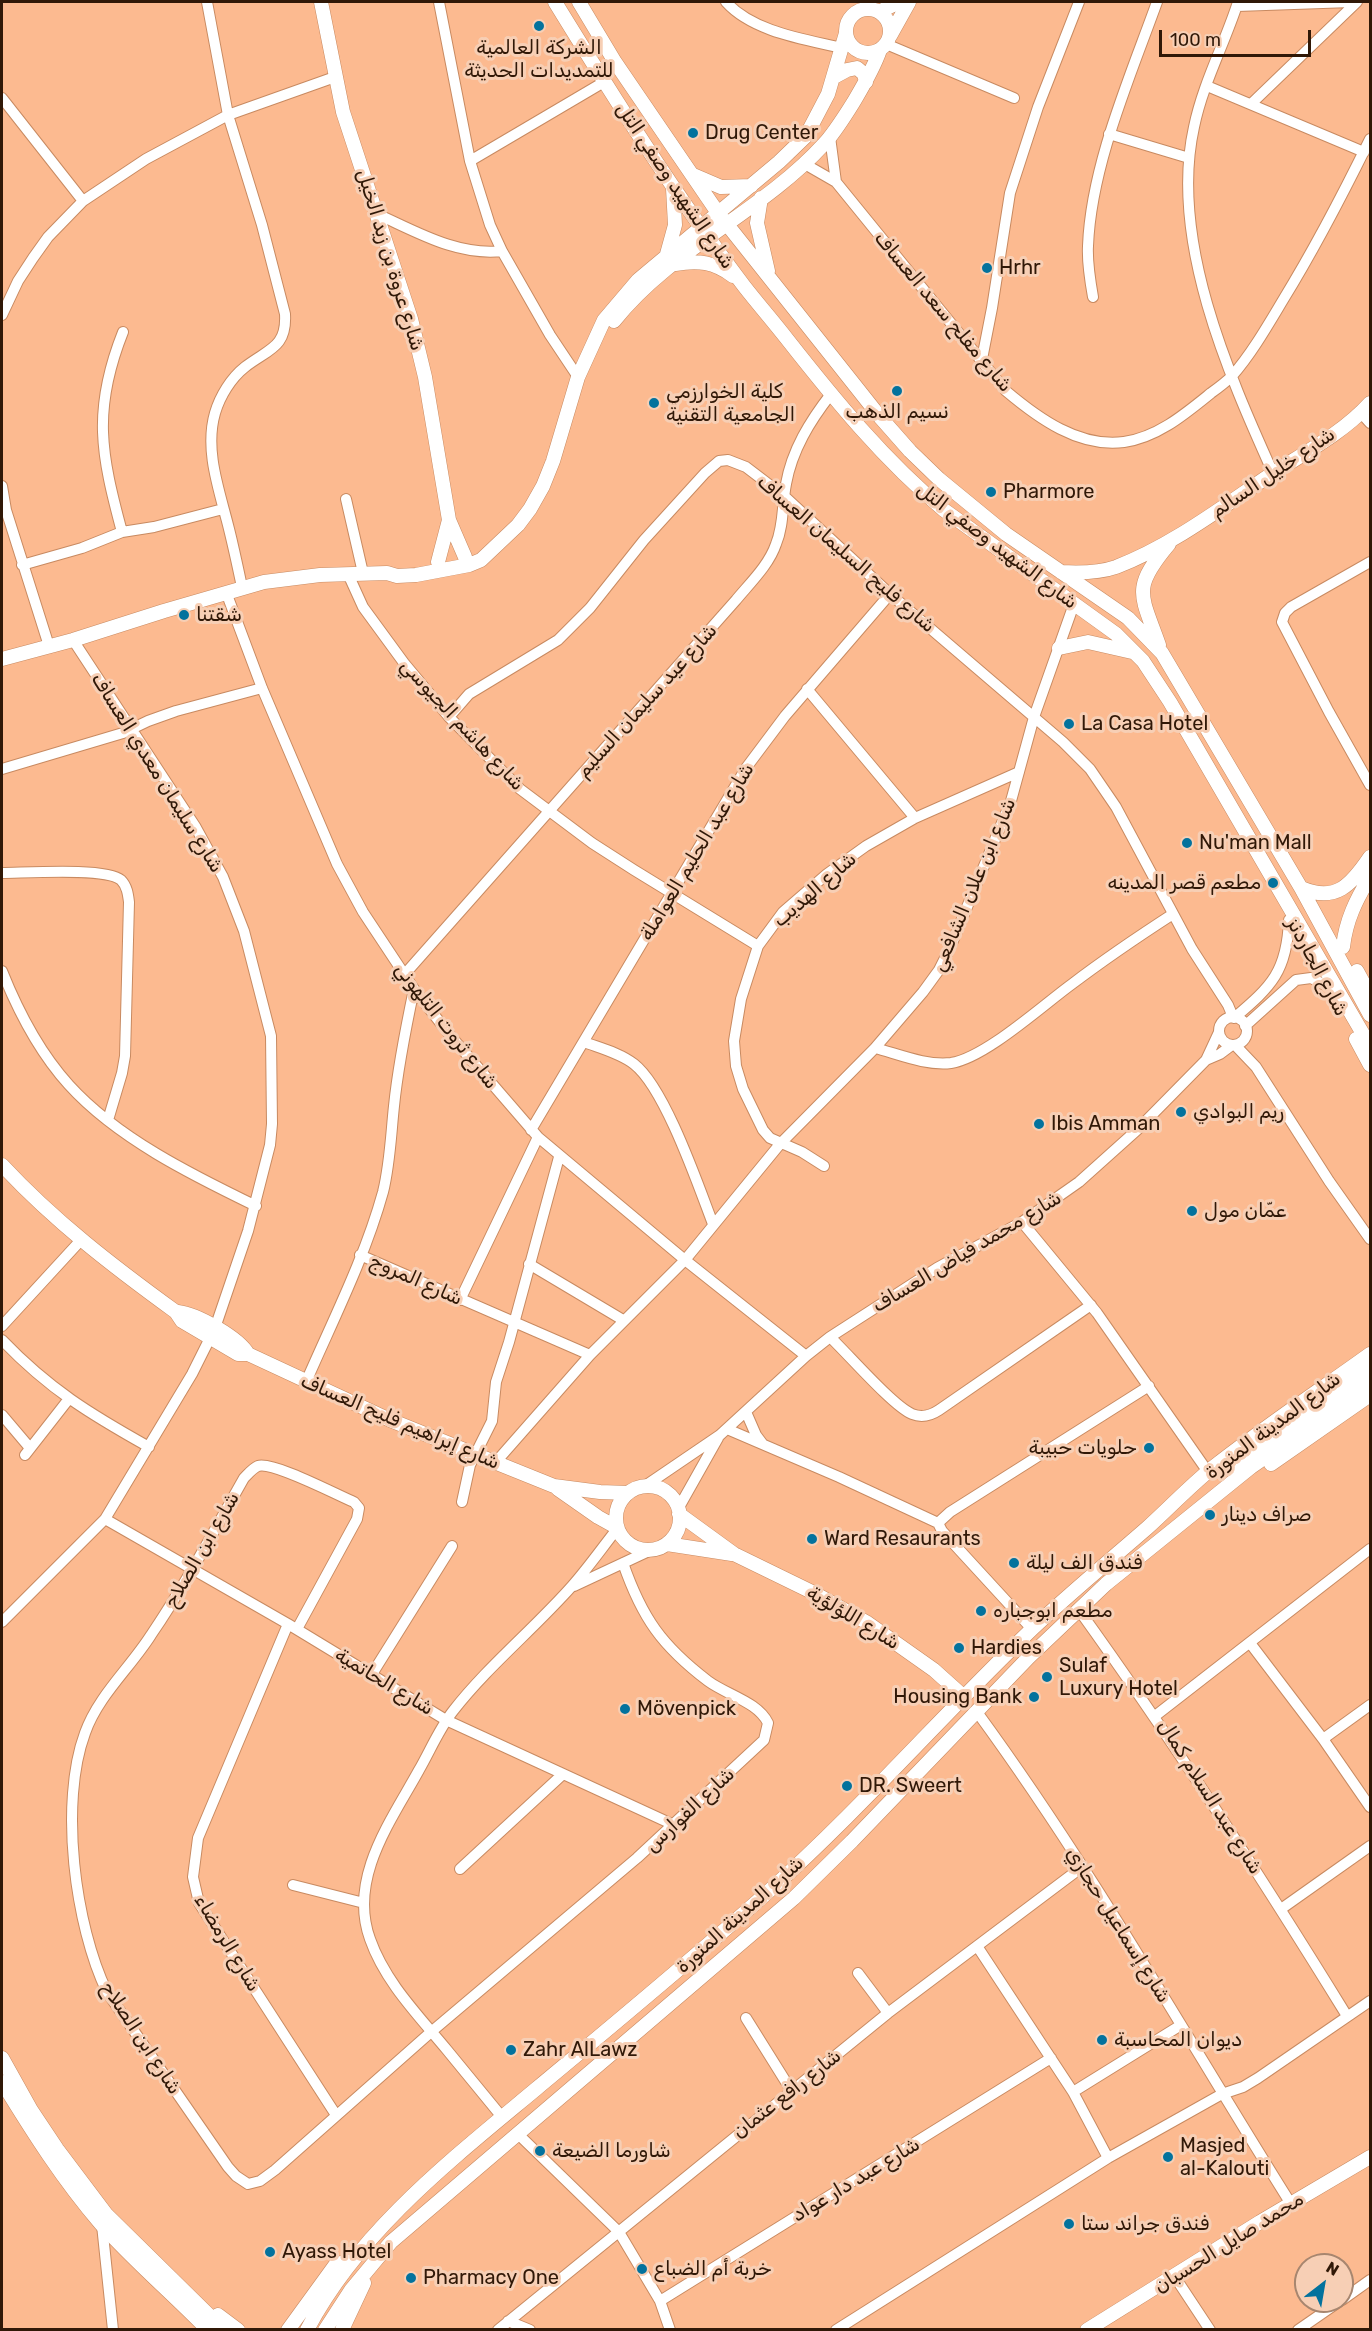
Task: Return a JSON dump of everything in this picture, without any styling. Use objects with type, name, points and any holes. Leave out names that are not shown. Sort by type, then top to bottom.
[{"type":"street","points":[[207,2],[228,115],[277,277],[286,329],[283,337],[270,351],[236,376],[216,411],[211,438],[223,508],[242,587]]},
{"type":"street","name":"شارع عروة بن زيد الخيل","points":[[321,2],[343,112],[419,350],[449,520],[465,557]]},
{"type":"street","points":[[439,2],[470,161],[490,225],[502,251],[550,335],[578,377]]},
{"type":"street","name":"شارع الشهيد وصفي التل","points":[[555,2],[604,82],[705,232],[831,394],[880,449],[922,491],[987,542],[1116,634],[1137,654],[1170,702],[1371,1047]]},
{"type":"street","name":"شارع الشهيد وصفي التل","points":[[579,2],[615,62],[726,224],[880,417],[910,451],[972,507],[1006,534],[1128,618],[1162,653],[1301,888],[1371,1015]]},
{"type":"street","points":[[726,2],[744,16],[761,25],[842,48]]},
{"type":"street","points":[[2,659],[72,640],[242,587],[292,577],[363,573],[387,573],[397,576],[442,571],[481,560],[518,525],[543,486],[553,461],[578,377],[589,352],[623,310],[669,261],[705,232],[718,213],[806,136],[822,110],[834,77],[852,2]]},
{"type":"street","points":[[899,2],[855,13],[847,27],[847,40],[858,51],[865,54],[885,44],[1014,98]]},
{"type":"street","points":[[705,232],[726,224],[761,198],[830,137],[866,82],[909,2]]},
{"type":"street","points":[[982,359],[1010,193],[1038,107],[1079,2]]},
{"type":"street","points":[[1093,297],[1088,246],[1092,214],[1109,134],[1157,2]]},
{"type":"street","points":[[1273,474],[1231,376],[1212,321],[1202,281],[1190,215],[1189,158],[1194,125],[1237,4],[1351,2]]},
{"type":"street","points":[[1251,104],[1357,2]]},
{"type":"street","points":[[872,8],[887,20],[885,44]]},
{"type":"street","points":[[834,77],[857,68],[864,74],[866,82]]},
{"type":"street","points":[[2,315],[18,281],[33,258],[54,231],[83,201],[146,159],[228,115],[335,77]]},
{"type":"street","points":[[470,161],[604,82]]},
{"type":"street","points":[[1207,86],[1364,152]]},
{"type":"street","points":[[3,103],[83,201]]},
{"type":"street","points":[[1109,134],[1189,158]]},
{"type":"street","points":[[830,137],[836,182]]},
{"type":"street","name":"شارع مفلح سعد العساف","points":[[803,163],[836,182],[1006,391],[1041,419],[1081,437],[1107,442],[1124,442],[1168,426],[1231,376],[1265,329],[1311,253],[1371,139]]},
{"type":"street","points":[[689,173],[721,187],[751,186]]},
{"type":"street","points":[[669,261],[675,225],[673,186]]},
{"type":"street","points":[[761,198],[756,223],[769,276]]},
{"type":"street","points":[[377,214],[456,248],[485,253],[502,251]]},
{"type":"street","points":[[669,261],[713,264],[722,268],[745,286]]},
{"type":"street","points":[[122,532],[107,469],[102,426],[105,390],[123,332]]},
{"type":"street","name":"شارع عيد سليمان السليم","points":[[404,975],[736,600],[770,557],[781,531],[784,496],[797,448],[831,394]]},
{"type":"street","name":"شارع خليل السالم","points":[[1061,572],[1077,573],[1115,567],[1172,540],[1367,413]]},
{"type":"street","name":"شارع فليح السليمان العساف","points":[[449,717],[469,694],[558,640],[574,625],[651,532],[705,472],[719,461],[728,460],[746,467],[784,496],[890,594],[1063,742],[1090,769],[1107,791],[1173,914],[1233,1017]]},
{"type":"street","points":[[2,486],[6,510],[22,565],[49,646]]},
{"type":"street","points":[[346,499],[363,573]]},
{"type":"street","points":[[22,565],[82,548],[122,532],[176,522],[223,508]]},
{"type":"street","name":"شارع عروة بن زيد الخيل","points":[[438,562],[449,520]]},
{"type":"street","name":"شارع خليل السالم","points":[[1162,653],[1142,593],[1145,576],[1172,540]]},
{"type":"street","points":[[387,573],[397,568],[489,552]]},
{"type":"street","points":[[1371,562],[1291,608],[1285,613],[1282,622],[1329,712],[1371,785]]},
{"type":"street","name":"شارع هاشم الجيوسي","points":[[348,574],[356,593],[373,621],[404,663],[449,717],[520,789],[592,843],[758,946]]},
{"type":"street","name":"شارع ثروت التلهوني","points":[[226,592],[262,688],[337,864],[363,912],[414,989],[449,1034],[535,1133],[559,1157],[806,1356]]},
{"type":"street","name":"شارع عبد الحليم العواملة","points":[[460,1300],[535,1133],[584,1042],[746,768],[807,689],[890,594]]},
{"type":"street","name":"شارع ابن علان الشافعي","points":[[495,1463],[590,1355],[685,1260],[780,1144],[848,1078],[875,1048],[923,992],[943,963],[1000,829],[1034,717],[1074,604]]},
{"type":"street","name":"شارع سليمان معدي العساف","points":[[3,1618],[105,1519],[149,1447],[213,1333],[256,1206],[270,1145],[273,1095],[271,1036],[242,924],[214,857],[190,817],[72,640]]},
{"type":"street","points":[[1059,648],[1088,642],[1137,654]]},
{"type":"street","points":[[2,769],[131,730],[176,711],[262,688]]},
{"type":"street","points":[[807,689],[915,818]]},
{"type":"street","name":"شارع الهديب","points":[[824,1166],[802,1152],[780,1144],[763,1130],[743,1089],[736,1066],[734,1041],[737,1021],[747,975],[758,946],[783,912],[827,874],[866,846],[915,818],[1019,772]]},
{"type":"street","points":[[1301,888],[1322,895],[1337,891],[1353,879],[1371,857]]},
{"type":"street","points":[[2,873],[96,873],[121,880],[128,890],[124,1056],[122,1073],[108,1120]]},
{"type":"street","points":[[1343,947],[1349,916],[1359,894],[1371,877]]},
{"type":"street","name":"شارع الجاردنز","points":[[1284,899],[1289,920],[1371,1065]]},
{"type":"street","name":"شارع الجاردنز","points":[[1308,901],[1343,947],[1371,995]]},
{"type":"street","points":[[875,1048],[938,1063],[960,1060],[989,1046],[1119,949],[1173,914]]},
{"type":"street","points":[[1220,1027],[1256,999],[1280,969],[1288,946],[1289,920]]},
{"type":"street","points":[[2,971],[12,997],[49,1059],[68,1084],[108,1120],[192,1174],[256,1206]]},
{"type":"street","points":[[1233,1045],[1243,1041],[1246,1030],[1296,980],[1311,978],[1328,986]]},
{"type":"street","name":"شارع المروج","points":[[414,989],[394,1104],[387,1170],[377,1210],[360,1255],[590,1355]]},
{"type":"street","points":[[1220,995],[1220,1027],[1223,1041],[1233,1045],[1256,1067],[1334,1188],[1371,1239]]},
{"type":"street","points":[[1233,1017],[1241,1020],[1246,1030],[1256,1067]]},
{"type":"street","name":"شارع محمد فياض العساف","points":[[1206,1060],[1220,1027]]},
{"type":"street","points":[[584,1042],[621,1056],[644,1073],[665,1109],[713,1224]]},
{"type":"street","name":"شارع محمد فياض العساف","points":[[645,1486],[723,1432],[830,1337],[929,1273],[1023,1222],[1053,1202],[1098,1167],[1206,1060],[1233,1045]]},
{"type":"street","points":[[462,1502],[470,1465],[491,1427],[496,1382],[515,1323],[559,1157]]},
{"type":"street","name":"شارع إبراهيم فليح العساف","points":[[2,1165],[81,1240],[176,1312],[186,1313],[213,1333],[243,1345],[248,1354],[475,1456],[554,1486],[627,1493]]},
{"type":"street","points":[[1023,1222],[1091,1305],[1208,1472]]},
{"type":"street","points":[[2,1326],[81,1240]]},
{"type":"street","points":[[306,1382],[360,1255]]},
{"type":"street","points":[[529,1264],[623,1320]]},
{"type":"street","points":[[830,1337],[898,1405],[913,1414],[926,1416],[939,1410],[1091,1305]]},
{"type":"street","points":[[2,1340],[36,1374],[68,1400],[149,1447]]},
{"type":"street","name":"شارع المدينة المنورة","points":[[306,2330],[350,2261],[386,2221],[502,2117],[773,1888],[1032,1629],[1208,1472],[1267,1427],[1371,1354]]},
{"type":"street","name":"شارع المدينة المنورة","points":[[1178,1501],[1371,1370]]},
{"type":"street","name":"شارع المدينة المنورة","points":[[325,2330],[372,2263],[413,2222],[794,1898],[1029,1657],[1079,1610],[1134,1561],[1294,1436],[1371,1384]]},
{"type":"street","points":[[938,1523],[950,1512],[1149,1386]]},
{"type":"street","name":"شارع المدينة المنورة","points":[[1201,1509],[1371,1395]]},
{"type":"street","points":[[2,1415],[27,1451],[68,1400]]},
{"type":"street","points":[[746,1412],[756,1435],[764,1445]]},
{"type":"street","points":[[723,1432],[764,1445],[938,1523],[942,1531],[1032,1629]]},
{"type":"street","name":"شارع محمد فياض العساف","points":[[679,1511],[723,1432]]},
{"type":"street","name":"شارع ابن الصلاح","points":[[354,1502],[270,1465],[257,1466],[244,1478],[192,1569],[135,1660],[95,1711],[82,1742],[76,1778],[72,1852],[81,1908],[93,1954],[107,1992],[228,2167],[242,2181],[248,2184],[260,2181],[431,2032]]},
{"type":"street","name":"شارع إبراهيم فليح العساف","points":[[554,1486],[617,1528]]},
{"type":"street","points":[[571,1587],[667,1544],[675,1536],[679,1525],[679,1511],[671,1496],[659,1488],[645,1486],[627,1493],[617,1508],[617,1528],[625,1541],[637,1549],[651,1550]]},
{"type":"street","name":"شارع الرمضاء","points":[[336,2115],[199,1903],[194,1888],[193,1865],[198,1838],[292,1627],[357,1519],[359,1508],[354,1502]]},
{"type":"street","name":"شارع اللؤلؤية","points":[[679,1511],[734,1554],[867,1622],[934,1670],[963,1696]]},
{"type":"street","name":"شارع الحاتمية","points":[[105,1519],[372,1674],[446,1720],[674,1825]]},
{"type":"street","points":[[502,2117],[395,1986],[378,1958],[369,1937],[364,1903],[366,1881],[370,1863],[380,1840],[446,1720],[464,1697],[571,1587],[617,1528]]},
{"type":"street","name":"شارع اللؤلؤية","points":[[667,1544],[734,1554]]},
{"type":"street","points":[[372,1674],[452,1546]]},
{"type":"street","name":"شارع عبد السلام كمال","points":[[1347,2016],[1281,1909],[1155,1716],[1371,1549]]},
{"type":"street","name":"شارع الفوارس","points":[[431,2032],[637,1858],[764,1740],[768,1724],[756,1709],[710,1682],[653,1629],[634,1595],[623,1563]]},
{"type":"street","points":[[1079,1610],[1155,1716]]},
{"type":"street","points":[[1250,1643],[1371,1807]]},
{"type":"street","points":[[1323,1739],[1371,1704]]},
{"type":"street","name":"شارع إسماعيل حجازي","points":[[977,1712],[1018,1768],[1082,1867],[1291,2204]]},
{"type":"street","points":[[460,1869],[563,1774]]},
{"type":"street","points":[[1281,1909],[1371,1846]]},
{"type":"street","name":"شارع رافع عثمان","points":[[498,2330],[888,2013],[1082,1867]]},
{"type":"street","points":[[293,1885],[364,1903]]},
{"type":"street","points":[[977,1946],[1073,2092],[1108,2158]]},
{"type":"street","points":[[858,1973],[888,2013]]},
{"type":"street","points":[[836,2330],[1108,2158],[1222,2094],[1244,2087],[1371,2001]]},
{"type":"street","points":[[746,2018],[791,2090]]},
{"type":"street","points":[[1073,2092],[1181,2025]]},
{"type":"street","points":[[2,2058],[31,2110],[86,2190],[126,2236],[224,2330]]},
{"type":"street","name":"شارع عبد دار عواد","points":[[660,2301],[920,2142],[1051,2058]]},
{"type":"street","points":[[2,2082],[67,2181],[102,2224],[208,2330]]},
{"type":"street","points":[[518,2134],[619,2232],[660,2301],[670,2330]]},
{"type":"street","name":"محمد صايل الحسبان","points":[[1087,2330],[1371,2157]]},
{"type":"street","points":[[102,2224],[113,2330]]},
{"type":"street","points":[[288,2330],[336,2264],[350,2261]]},
{"type":"street","points":[[342,2330],[372,2263]]},
{"type":"street","points":[[171,2277],[238,2330]]},
{"type":"street","points":[[1175,2277],[1210,2330]]},
{"type":"street","points":[[1354,2291],[1371,2280]]},
{"type":"street","points":[[1298,2330],[1322,2313]]},
{"type":"street","points":[[508,2321],[530,2330]]},
{"type":"place","name":"الشركة العالمية للتمديدات الحديثة","points":[[539,26]]},
{"type":"place","name":"Drug Center","points":[[693,133]]},
{"type":"place","name":"Hrhr","points":[[987,268]]},
{"type":"place","name":"نسيم الذهب","points":[[897,391]]},
{"type":"place","name":"كلية الخوارزمي الجامعية التقنية","points":[[654,403]]},
{"type":"place","name":"Pharmore","points":[[991,492]]},
{"type":"place","name":"شقتنا","points":[[184,615]]},
{"type":"place","name":"La Casa Hotel","points":[[1069,724]]},
{"type":"place","name":"Nu'man Mall","points":[[1187,843]]},
{"type":"place","name":"مطعم قصر المدينه","points":[[1273,883]]},
{"type":"place","name":"ريم البوادي","points":[[1181,1112]]},
{"type":"place","name":"Ibis Amman","points":[[1039,1124]]},
{"type":"place","name":"عمّان مول","points":[[1192,1211]]},
{"type":"place","name":"حلويات حبيبة","points":[[1149,1448]]},
{"type":"place","name":"صراف دينار","points":[[1210,1515]]},
{"type":"place","name":"Ward Resaurants","points":[[812,1539]]},
{"type":"place","name":"فندق الف ليلة","points":[[1014,1563]]},
{"type":"place","name":"مطعم ابوجباره","points":[[981,1611]]},
{"type":"place","name":"Hardies","points":[[959,1648]]},
{"type":"place","name":"Sulaf Luxury Hotel","points":[[1047,1677]]},
{"type":"place","name":"Housing Bank","points":[[1034,1697]]},
{"type":"place","name":"Mövenpick","points":[[625,1709]]},
{"type":"place","name":"DR. Sweert","points":[[847,1786]]},
{"type":"place","name":"ديوان المحاسبة","points":[[1102,2040]]},
{"type":"place","name":"Zahr AlLawz","points":[[511,2050]]},
{"type":"place","name":"شاورما الضيعة","points":[[540,2151]]},
{"type":"place","name":"Masjed al-Kalouti","points":[[1168,2157]]},
{"type":"place","name":"فندق جراند ستا","points":[[1069,2224]]},
{"type":"place","name":"Ayass Hotel","points":[[270,2252]]},
{"type":"place","name":"خربة أم الضباع","points":[[642,2269]]},
{"type":"place","name":"Pharmacy One","points":[[411,2278]]}]
